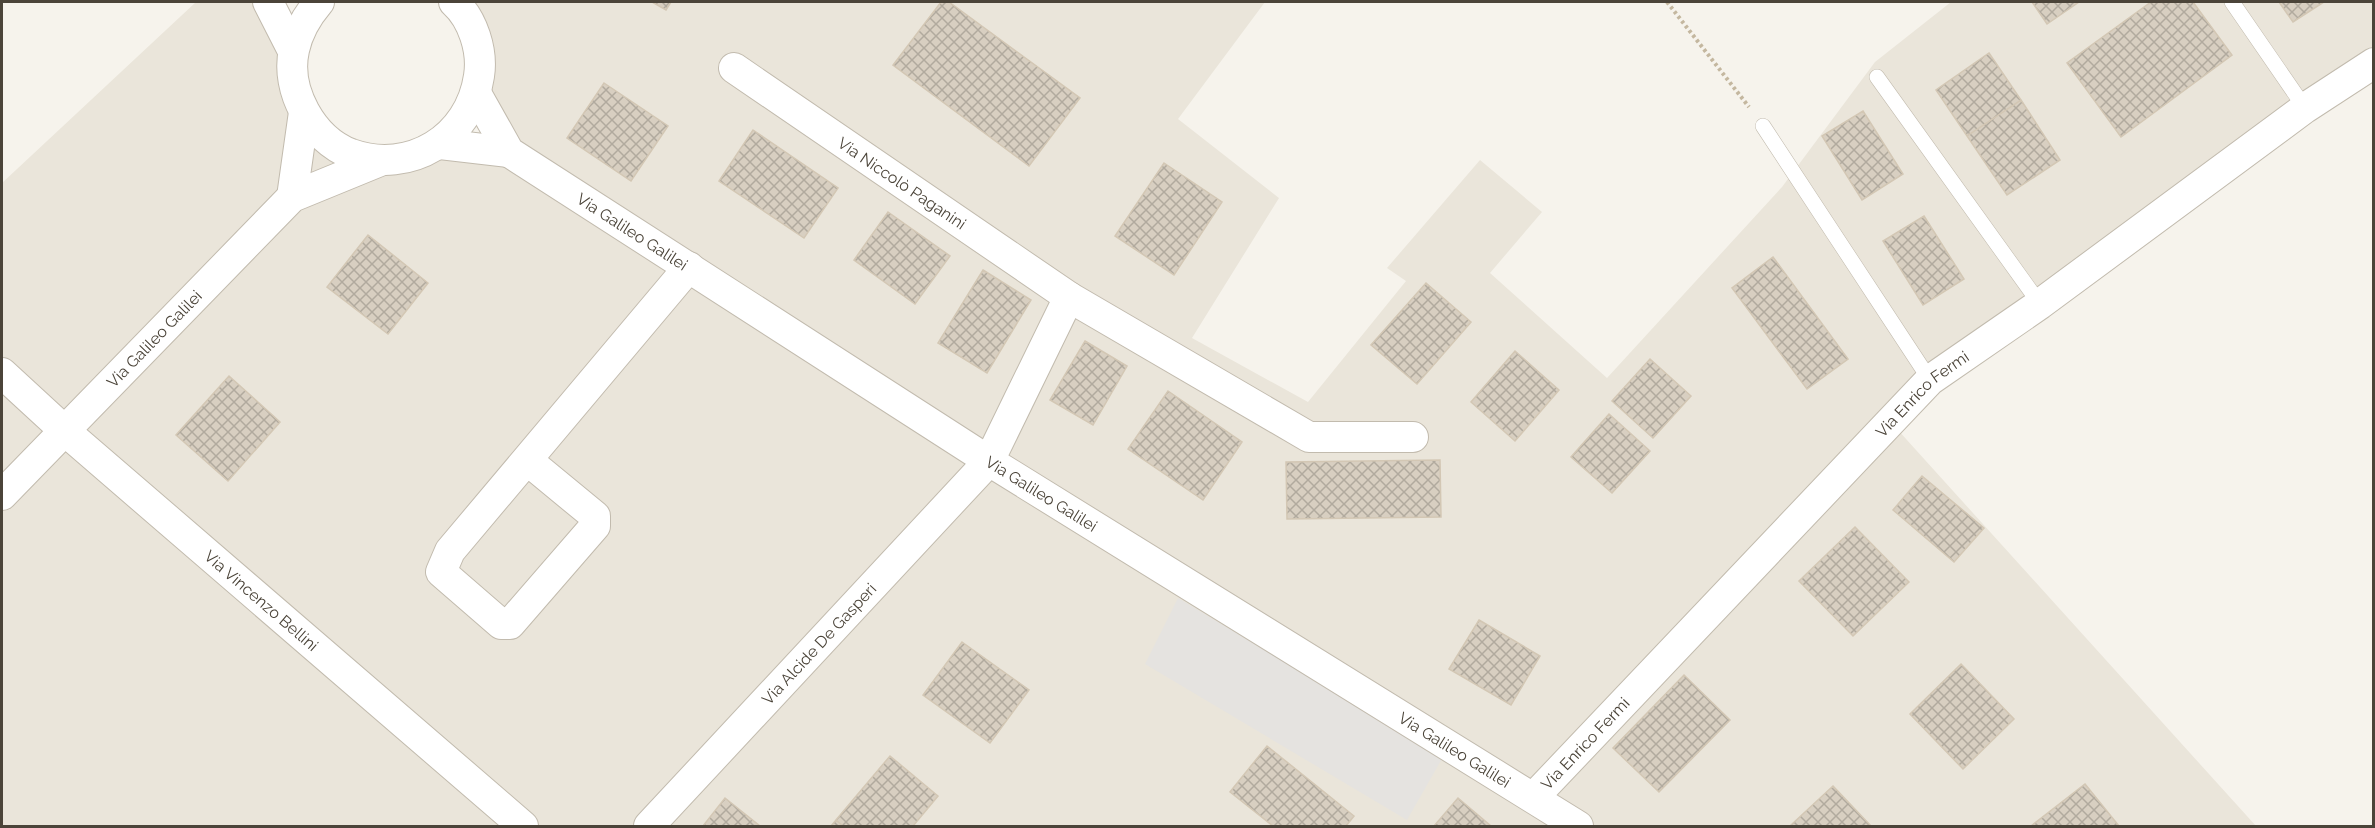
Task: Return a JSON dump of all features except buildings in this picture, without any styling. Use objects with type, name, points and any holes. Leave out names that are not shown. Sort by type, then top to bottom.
[{"type":"street","name":"Via Galileo Galilei","points":[[268,2],[293,51]]},
{"type":"street","name":"Via Galileo Galilei","points":[[319,2],[303,21],[293,51],[293,82],[304,112],[323,136],[332,142],[350,153],[380,161]]},
{"type":"street","name":"Via Galileo Galilei","points":[[2,495],[292,197],[380,161],[411,158],[440,144],[462,123],[477,95],[481,65],[475,34],[454,2]]},
{"type":"street","name":"Via Galileo Galilei","points":[[475,34],[485,2]]},
{"type":"street","name":"Via Enrico Fermi","points":[[1534,797],[1930,380],[2040,304],[2305,108],[2373,63]]},
{"type":"street","name":"Via Niccolò Paganini","points":[[734,68],[1070,297],[1309,437],[1413,437]]},
{"type":"street","name":"Via Galileo Galilei","points":[[477,95],[509,152]]},
{"type":"street","name":"Via Galileo Galilei","points":[[292,197],[304,112]]},
{"type":"street","name":"Via Galileo Galilei","points":[[440,144],[509,152],[989,461],[1578,826]]},
{"type":"street","points":[[527,460],[595,516],[595,526],[510,624],[501,624],[441,572],[444,560],[450,551],[689,267]]},
{"type":"street","points":[[989,461],[1070,297]]},
{"type":"street","name":"Via Vincenzo Bellini","points":[[2,373],[65,431],[523,826]]},
{"type":"street","name":"Via Alcide De Gasperi","points":[[649,826],[989,461]]},
{"type":"lane","points":[[2232,2],[2305,108]]},
{"type":"lane","points":[[1877,76],[2040,304]]},
{"type":"lane","points":[[1763,126],[1930,380]]},
{"type":"path","points":[[1667,2],[1763,126]]},
{"type":"shaded area","points":[[196,2],[257,2],[318,143],[506,160],[979,462],[639,826],[532,826],[2,359],[2,183]]},
{"type":"shaded area","points":[[468,2],[1265,2],[1178,119],[1279,198],[1192,338],[1308,402],[1406,281],[1387,268],[1480,160],[1542,212],[1490,273],[1607,378],[1782,187],[1875,62],[1951,2],[2373,2],[2374,51],[1908,382],[1532,785],[1337,665],[515,144],[486,91]]},
{"type":"shaded area","points":[[2,384],[514,826],[2,826]]},
{"type":"shaded area","points":[[1897,429],[2256,826],[1592,826],[1546,796]]},
{"type":"shaded area","points":[[991,474],[1564,826],[662,826]]},
{"type":"shaded area","points":[[1178,598],[1443,757],[1407,820],[1145,664]]}]
